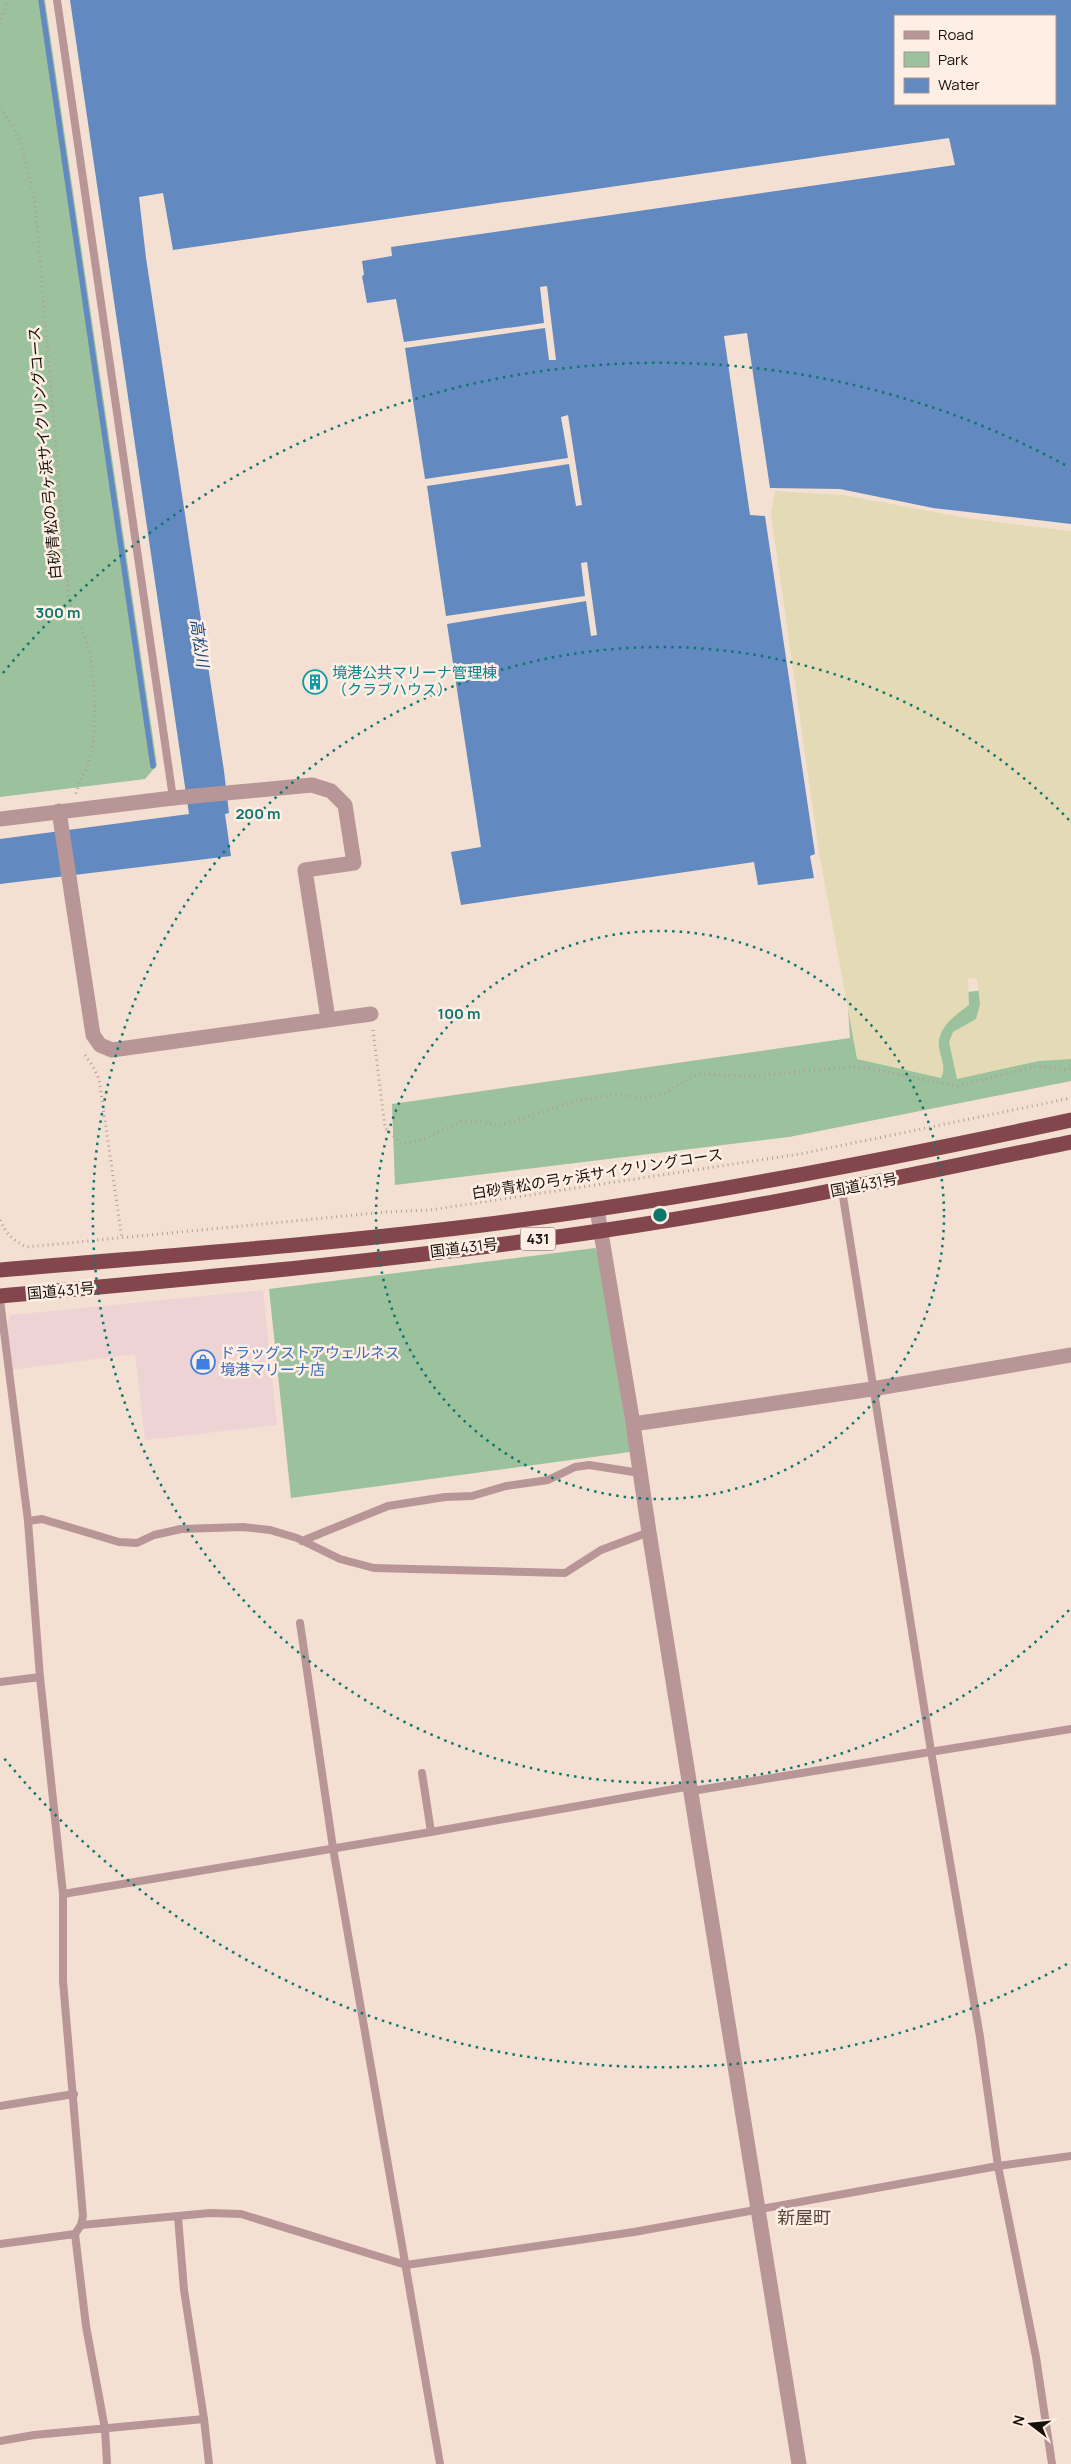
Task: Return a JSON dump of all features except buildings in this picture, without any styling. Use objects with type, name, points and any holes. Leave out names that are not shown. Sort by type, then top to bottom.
[{"type":"highway","name":"国道431号","points":[[0,1270],[384,1236],[597,1209],[839,1168],[1071,1120]]},
{"type":"highway","name":"国道431号","points":[[0,1298],[268,1272],[600,1231],[842,1190],[1071,1142]]},
{"type":"street","points":[[0,819],[226,792],[312,785],[331,791],[345,805],[354,863],[305,870],[328,1019]]},
{"type":"street","points":[[59,811],[92,1035],[100,1044],[112,1050],[371,1014]]},
{"type":"street","points":[[597,1209],[799,2464]]},
{"type":"street","points":[[633,1424],[872,1389],[1071,1355]]},
{"type":"lane","points":[[57,0],[178,798]]},
{"type":"lane","points":[[842,1190],[872,1389],[980,2037],[998,2166],[1036,2357],[1052,2464]]},
{"type":"lane","points":[[0,1298],[28,1520],[40,1677],[63,1894],[63,1981],[83,2216],[81,2225],[74,2234],[0,2244]]},
{"type":"lane","points":[[302,1541],[388,1506],[446,1497],[472,1496],[506,1486],[548,1480],[575,1467],[589,1465],[640,1473]]},
{"type":"lane","points":[[28,1520],[42,1519],[118,1542],[137,1543],[154,1535],[181,1529],[242,1527],[270,1530],[302,1541],[340,1559],[374,1568],[565,1573],[601,1550],[648,1532]]},
{"type":"lane","points":[[300,1623],[333,1848],[440,2464]]},
{"type":"lane","points":[[0,1682],[40,1677]]},
{"type":"lane","points":[[63,1894],[691,1788],[1071,1729]]},
{"type":"lane","points":[[422,1773],[432,1832]]},
{"type":"lane","points":[[0,2106],[74,2094]]},
{"type":"lane","points":[[81,2225],[178,2216],[241,2214],[406,2265],[634,2232],[998,2166],[1071,2156]]},
{"type":"lane","points":[[178,2216],[184,2290],[209,2464]]},
{"type":"lane","points":[[74,2234],[86,2326],[105,2429],[107,2464]]},
{"type":"lane","points":[[0,2441],[34,2435],[204,2419]]},
{"type":"path","points":[[0,24],[6,0]]},
{"type":"path","name":"白砂青松の弓ヶ浜サイクリングコース","points":[[0,109],[10,119],[22,148],[35,202],[69,600],[91,658],[94,711],[93,743],[90,762],[80,780],[76,796]]},
{"type":"path","points":[[371,1014],[385,1128],[402,1144],[421,1140],[461,1122],[480,1121],[499,1126],[575,1101],[620,1094],[643,1098],[661,1095],[698,1074],[750,1076],[850,1067],[866,1068],[957,1086],[1038,1066],[1064,1070],[1071,1068]]},
{"type":"path","name":"白砂青松の弓ヶ浜サイクリングコース","points":[[5,1231],[13,1240],[26,1247],[386,1212],[430,1210],[800,1154],[1071,1098]]},
{"type":"path","points":[[0,1220],[5,1231],[0,1232]]},
{"type":"shaded area","name":"ドラッグストアウェルネス 境港マリーナ店","points":[[263,1290],[277,1425],[145,1440],[135,1354],[11,1370],[7,1329],[10,1315]]},
{"type":"green space","points":[[0,0],[45,0],[157,765],[145,779],[0,797]]},
{"type":"green space","points":[[1071,979],[1071,1081],[789,1137],[395,1185],[392,1104],[850,1038],[848,1007]]},
{"type":"green space","points":[[595,1248],[598,1254],[630,1452],[291,1498],[269,1289]]},
{"type":"sand","points":[[775,491],[843,495],[967,518],[1071,531],[1071,1059],[1039,1061],[957,1079],[949,1042],[953,1032],[976,1019],[980,1004],[977,979],[968,978],[969,1005],[947,1024],[939,1040],[939,1050],[943,1064],[941,1078],[857,1059],[819,852],[771,514]]},
{"type":"water","name":"高松川","points":[[70,0],[1071,0],[1071,524],[933,508],[840,489],[770,488],[747,333],[724,336],[750,515],[765,516],[815,854],[810,856],[814,878],[758,885],[754,862],[461,905],[451,852],[481,847],[447,624],[586,601],[591,636],[597,635],[587,562],[581,563],[585,596],[446,616],[427,486],[569,464],[576,506],[582,505],[568,415],[561,417],[568,458],[425,479],[405,348],[545,328],[549,360],[556,360],[547,286],[540,287],[544,323],[404,342],[396,299],[367,303],[362,276],[364,275],[362,261],[392,256],[391,247],[955,165],[949,138],[173,250],[163,193],[139,197],[146,258],[224,771],[229,813],[225,814],[231,856],[0,884],[0,839],[189,814]]},
{"type":"waterway","points":[[41,0],[153,766]]},
{"type":"place","name":"境港公共マリーナ管理棟 （クラブハウス）","points":[[315,682]]},
{"type":"place","name":"ドラッグストアウェルネス 境港マリーナ店","points":[[203,1362]]},
{"type":"district","name":"新屋町","points":[[804,2218]]}]
